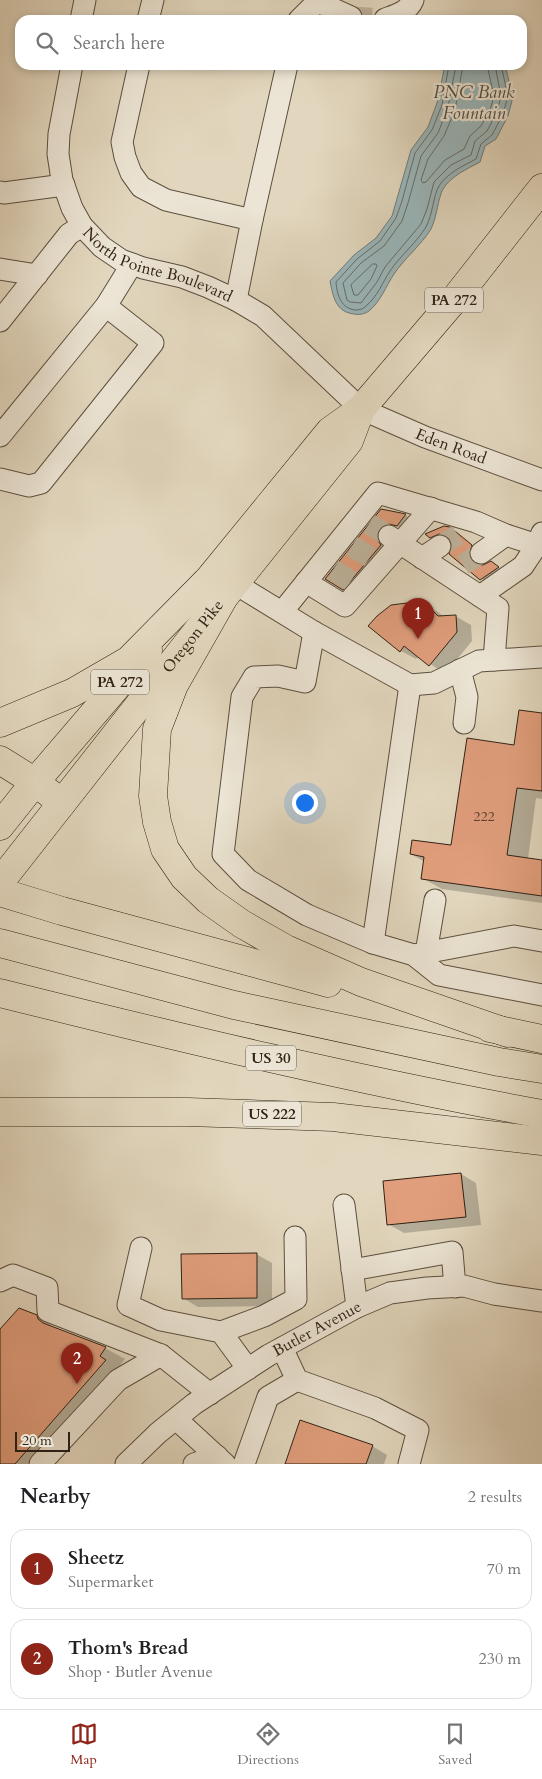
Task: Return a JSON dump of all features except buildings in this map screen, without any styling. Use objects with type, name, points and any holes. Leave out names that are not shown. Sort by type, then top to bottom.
[{"type":"main road","name":"Oregon Pike","points":[[0,882],[62,803],[221,587],[330,431],[361,409],[454,300],[542,188]]},
{"type":"main road","name":"Oregon Pike","points":[[0,826],[35,782],[221,587]]},
{"type":"main road","points":[[0,724],[72,693],[129,660],[221,587]]},
{"type":"main road","points":[[221,587],[174,685],[157,729],[153,796],[156,822],[165,849],[184,876],[208,900],[242,924],[286,949],[361,982],[508,1032]]},
{"type":"main road","points":[[0,760],[35,782],[62,803]]},
{"type":"main road","points":[[0,892],[62,911],[508,1032],[542,1039]]},
{"type":"main road","points":[[0,943],[234,1005],[499,1062],[542,1069]]},
{"type":"main road","name":"US 30","points":[[1,994],[330,1071],[454,1098],[542,1114]]},
{"type":"main road","name":"US 222","points":[[0,1112],[188,1112],[324,1116],[542,1140]]},
{"type":"street","points":[[82,15],[85,0]]},
{"type":"street","points":[[149,15],[152,0]]},
{"type":"street","points":[[396,15],[401,13],[413,0]]},
{"type":"street","points":[[304,15],[319,1],[345,15]]},
{"type":"street","name":"North Pointe Boulevard","points":[[71,70],[59,134],[58,154],[64,186],[72,208],[82,226],[102,247],[121,260],[143,268],[182,277],[236,300],[262,316],[361,409]]},
{"type":"street","points":[[138,70],[122,142],[131,173],[141,187],[166,200],[252,220]]},
{"type":"street","points":[[236,300],[286,70]]},
{"type":"street","points":[[0,192],[64,186]]},
{"type":"street","points":[[0,321],[69,234],[82,226]]},
{"type":"street","points":[[0,436],[106,306],[132,264]]},
{"type":"street","points":[[0,269],[37,275]]},
{"type":"street","points":[[0,479],[29,486],[41,483],[153,343],[106,306]]},
{"type":"street","name":"Eden Road","points":[[361,409],[425,437],[542,480]]},
{"type":"street","points":[[282,612],[306,582],[328,566],[364,521],[378,493],[431,508],[467,528],[540,541],[523,566],[480,596]]},
{"type":"street","points":[[306,582],[345,606],[356,586],[394,540],[431,508]]},
{"type":"street","points":[[481,553],[506,535]]},
{"type":"street","points":[[394,540],[422,558],[456,570],[480,596],[498,608],[494,660]]},
{"type":"street","points":[[422,558],[440,546]]},
{"type":"street","points":[[221,587],[282,612],[314,632],[410,685],[434,682],[479,661],[542,657]]},
{"type":"street","points":[[314,632],[305,682],[278,676],[254,677],[242,697],[223,854],[248,880],[307,915],[373,943],[420,954],[514,936],[542,940]]},
{"type":"street","points":[[460,670],[466,697],[464,723]]},
{"type":"street","points":[[373,943],[410,685]]},
{"type":"street","points":[[420,954],[435,900]]},
{"type":"street","points":[[420,954],[439,975],[542,995]]},
{"type":"street","points":[[344,1205],[357,1307]]},
{"type":"street","points":[[141,1248],[128,1305],[161,1320],[221,1332],[264,1316],[296,1299],[295,1237]]},
{"type":"street","points":[[352,1270],[452,1252],[455,1287]]},
{"type":"street","points":[[0,1281],[13,1276],[47,1288],[48,1311],[161,1355],[210,1394]]},
{"type":"street","name":"Butler Avenue","points":[[126,1464],[158,1433],[210,1394],[248,1369],[357,1307],[390,1293],[464,1286],[494,1294],[542,1301]]},
{"type":"street","points":[[221,1332],[248,1369]]},
{"type":"street","points":[[282,1348],[297,1380],[375,1408],[418,1430],[409,1464]]},
{"type":"street","points":[[40,1464],[118,1380],[161,1355]]},
{"type":"street","points":[[244,1464],[268,1397],[297,1380]]},
{"type":"street","points":[[176,1419],[221,1460]]},
{"type":"street","points":[[194,1464],[221,1460]]},
{"type":"water","name":"PNC Bank Fountain","points":[[444,70],[506,70],[513,97],[508,116],[496,139],[485,146],[480,162],[446,184],[440,197],[431,229],[398,268],[377,303],[364,314],[348,313],[336,303],[330,281],[354,255],[376,238],[392,216],[411,150],[428,127],[437,103]]},
{"type":"tunnel","points":[[369,524],[389,536]]},
{"type":"tunnel","points":[[440,546],[459,534]]},
{"type":"tunnel","points":[[352,546],[371,558]]},
{"type":"tunnel","points":[[463,565],[481,553]]},
{"type":"tunnel","points":[[333,570],[352,582]]},
{"type":"place","name":"Sheetz","points":[[418,639]]},
{"type":"place","name":"Thom's Bread","points":[[77,1384]]}]
